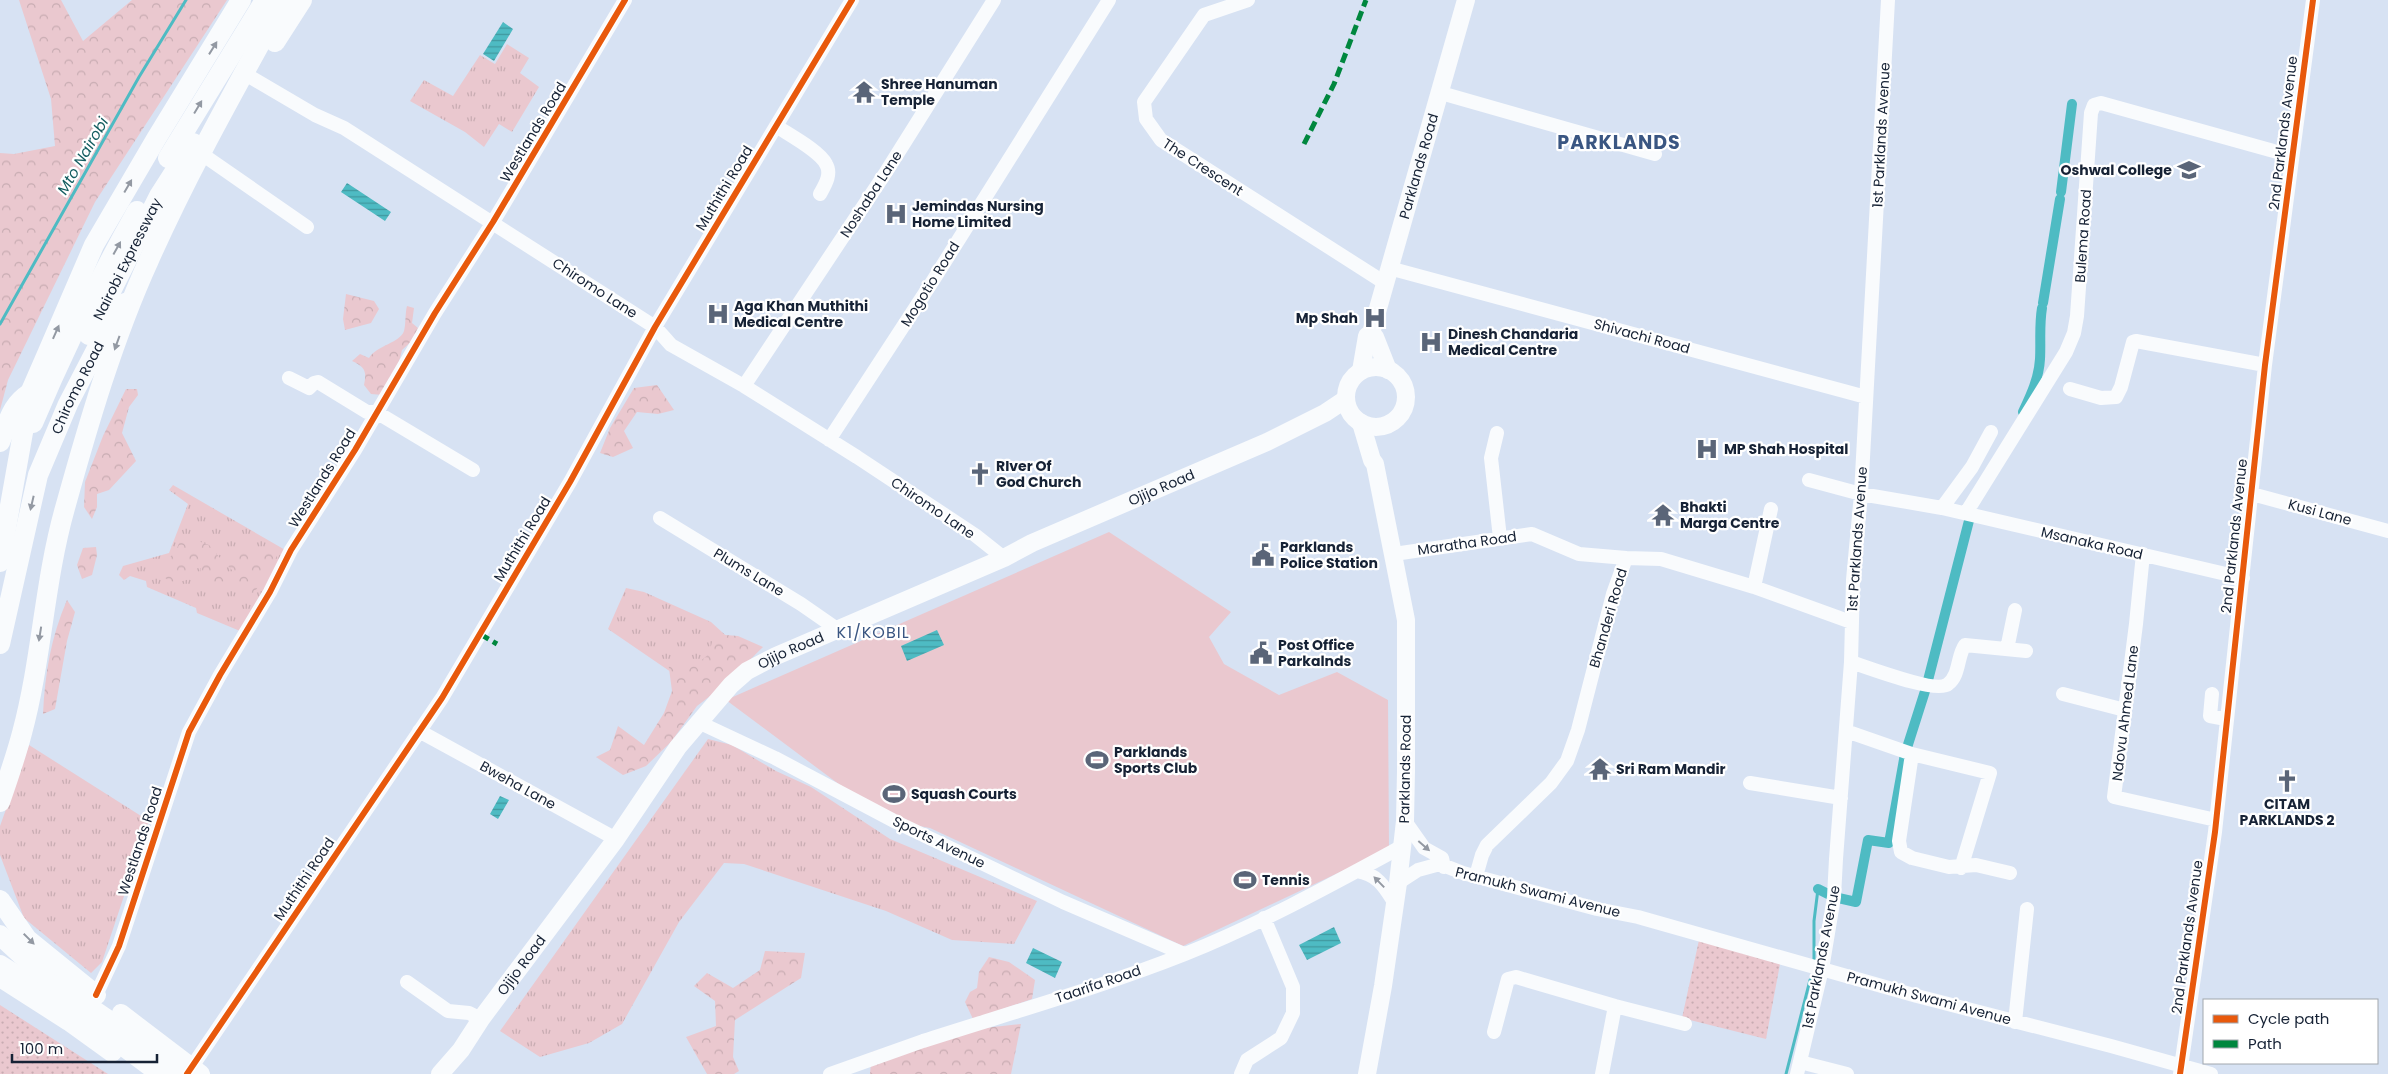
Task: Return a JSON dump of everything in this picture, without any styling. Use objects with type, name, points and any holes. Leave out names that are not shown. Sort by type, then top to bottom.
[{"type":"highway","points":[[0,562],[30,393],[94,245],[241,0]]},
{"type":"highway","name":"Nairobi Expressway","points":[[0,506],[56,370],[99,279],[202,101],[265,0]]},
{"type":"highway","points":[[0,802],[23,732],[55,548],[85,438],[149,260],[197,160],[284,0]]},
{"type":"highway","name":"Nairobi Expressway","points":[[0,535],[70,372],[159,196],[284,0]]},
{"type":"highway","name":"Chiromo Road","points":[[0,644],[38,475],[68,404],[111,321],[152,270],[197,179],[252,78],[302,0]]},
{"type":"highway","points":[[47,354],[52,359],[59,360],[71,353],[119,270],[142,263],[178,205],[197,179]]},
{"type":"highway","points":[[0,442],[13,408],[18,401],[30,393]]},
{"type":"highway","points":[[0,900],[27,939],[96,995]]},
{"type":"highway","points":[[0,935],[41,974]]},
{"type":"highway","points":[[0,948],[41,974]]},
{"type":"highway","points":[[0,977],[69,1021],[112,1052]]},
{"type":"highway","points":[[0,992],[80,1041],[112,1052]]},
{"type":"main road","name":"Parklands Road","points":[[1361,371],[1367,336],[1371,333],[1466,0]]},
{"type":"main road","points":[[1371,333],[1375,337],[1388,370]]},
{"type":"main road","points":[[1357,420],[1346,399],[1350,383],[1361,371],[1370,368],[1388,370],[1396,375],[1405,391],[1404,409],[1392,423],[1381,444],[1375,464]]},
{"type":"main road","name":"Ojijo Road","points":[[440,1074],[457,1066],[482,1019],[616,839],[678,747],[731,685],[747,671],[837,629],[1267,442],[1325,413],[1346,399]]},
{"type":"main road","points":[[1325,413],[1357,420],[1371,427],[1382,427],[1392,423]]},
{"type":"main road","name":"Parklands Road","points":[[1357,420],[1375,464],[1406,620],[1405,821],[1383,986],[1367,1074]]},
{"type":"main road","points":[[0,964],[68,1006],[159,1074]]},
{"type":"main road","points":[[41,974],[190,1072]]},
{"type":"main road","points":[[96,995],[190,1072]]},
{"type":"main road","points":[[112,1052],[140,1074]]},
{"type":"street","name":"Westlands Road","points":[[96,995],[119,946],[189,732],[220,675],[270,592],[291,550],[435,313],[493,222],[626,0]]},
{"type":"street","name":"Muthithi Road","points":[[190,1072],[442,698],[536,541],[655,327],[852,0]]},
{"type":"street","name":"Noshaba Lane","points":[[744,386],[886,172],[994,0]]},
{"type":"street","name":"Mogotio Road","points":[[829,440],[934,279],[1109,0]]},
{"type":"street","name":"The Crescent","points":[[1248,0],[1204,15],[1144,102],[1146,118],[1156,135],[1169,146],[1387,276]]},
{"type":"street","name":"1st Parklands Avenue","points":[[1798,1068],[1822,969],[1837,876],[1836,859],[1851,662],[1851,622],[1861,494],[1888,0]]},
{"type":"street","name":"2nd Parklands Avenue","points":[[2180,1070],[2216,820],[2265,366],[2313,0]]},
{"type":"street","name":"Chiromo Lane","points":[[252,78],[315,115],[344,128],[493,222],[655,327],[671,346],[744,386],[829,440],[975,535],[1004,558]]},
{"type":"street","points":[[1441,93],[1656,154]]},
{"type":"street","name":"Bulema Road","points":[[1966,513],[2066,352],[2074,332],[2082,268],[2091,112],[2094,106],[2102,104],[2292,156]]},
{"type":"street","points":[[776,126],[820,156],[826,164],[828,176],[820,194]]},
{"type":"street","points":[[209,159],[307,227]]},
{"type":"street","name":"Shivachi Road","points":[[1387,276],[1866,397]]},
{"type":"street","points":[[2070,389],[2100,398],[2116,397],[2121,387],[2134,342],[2136,341],[2265,366]]},
{"type":"street","points":[[289,378],[309,388],[318,382],[367,412],[376,412],[473,470]]},
{"type":"street","points":[[1942,508],[1972,467],[1991,432]]},
{"type":"street","points":[[1497,433],[1491,458],[1500,538]]},
{"type":"street","name":"Msanaka Road","points":[[1809,480],[1861,494],[1966,513],[2243,578]]},
{"type":"street","name":"Kusi Lane","points":[[2252,494],[2388,531]]},
{"type":"street","points":[[1754,587],[1771,509]]},
{"type":"street","name":"Plums Lane","points":[[660,518],[801,604],[837,629]]},
{"type":"street","name":"Maratha Road","points":[[1394,554],[1532,534],[1579,554],[1626,558]]},
{"type":"street","name":"Ndovu Ahmed Lane","points":[[2143,554],[2114,797],[2216,820]]},
{"type":"street","name":"Bhanderi Road","points":[[1476,876],[1482,855],[1488,846],[1503,828],[1551,782],[1567,761],[1578,730],[1613,594],[1626,558],[1660,559],[1754,587],[1851,622]]},
{"type":"street","points":[[2007,649],[2015,610]]},
{"type":"street","points":[[1851,662],[1920,683],[1943,687],[1954,677],[1965,645],[2026,651]]},
{"type":"street","points":[[2063,694],[2125,710]]},
{"type":"street","points":[[2212,694],[2210,716],[2226,719]]},
{"type":"street","name":"Sports Avenue","points":[[698,722],[775,758],[896,822],[1063,902],[1184,954]]},
{"type":"street","name":"Bweha Lane","points":[[419,731],[616,839]]},
{"type":"street","points":[[1846,731],[1912,754],[1990,773],[1961,868]]},
{"type":"street","points":[[1912,754],[1899,841],[1901,852],[1921,860],[1949,867],[1961,868],[1976,865],[2010,873]]},
{"type":"street","points":[[1750,783],[1841,798]]},
{"type":"street","name":"Pramukh Swami Avenue","points":[[1405,821],[1424,848],[1442,858],[1444,867]]},
{"type":"street","name":"Taarifa Road","points":[[830,1074],[921,1042],[1084,990],[1184,954],[1264,918],[1357,871],[1401,846]]},
{"type":"street","name":"Pramukh Swami Avenue","points":[[1398,883],[1425,866],[1440,864],[1444,867],[1596,909],[1638,917],[2015,1022],[2111,1046],[2180,1070],[2210,1074]]},
{"type":"street","points":[[1357,871],[1376,877],[1394,902]]},
{"type":"street","points":[[2015,1022],[2027,910]]},
{"type":"street","points":[[1241,1074],[1247,1060],[1280,1038],[1293,1013],[1293,987],[1264,918]]},
{"type":"street","points":[[1494,1032],[1508,979],[1511,977],[1686,1024]]},
{"type":"street","points":[[407,982],[448,1011],[469,1013],[482,1019]]},
{"type":"street","points":[[1602,1074],[1615,1006]]},
{"type":"street","points":[[1798,1068],[1847,1074]]},
{"type":"green space","points":[[19,0],[61,0],[83,41],[132,0],[227,0],[95,202],[8,380],[0,410],[0,153],[14,154],[55,146],[51,99]]},
{"type":"green space","points":[[507,44],[529,58],[520,73],[539,87],[512,132],[499,124],[484,147],[465,132],[410,101],[424,80],[453,96],[480,55],[495,64]]},
{"type":"green space","points":[[346,294],[374,301],[379,309],[371,323],[345,330],[343,319]]},
{"type":"green space","points":[[407,306],[414,308],[412,323],[418,328],[414,339],[402,350],[399,362],[383,395],[371,394],[364,385],[364,370],[360,365],[352,361],[360,354],[369,358],[377,350],[402,335],[405,328]]},
{"type":"green space","points":[[657,385],[674,410],[658,414],[637,412],[624,431],[633,448],[613,457],[600,453],[610,428],[634,388]]},
{"type":"green space","points":[[126,389],[137,389],[138,395],[129,407],[122,433],[136,461],[109,490],[97,494],[97,507],[92,519],[84,507],[85,482],[103,436]]},
{"type":"green space","points":[[173,485],[287,551],[240,631],[197,613],[196,608],[147,587],[146,581],[130,576],[124,580],[119,575],[123,566],[169,553],[188,504],[169,490]]},
{"type":"green space","name":"Parklands Sports Club","points":[[1109,532],[1231,612],[1209,637],[1224,664],[1279,695],[1337,672],[1388,700],[1389,849],[1183,946],[930,828],[887,820],[726,700]]},
{"type":"green space","points":[[182,535],[209,545],[220,558],[232,584],[212,591],[201,580],[201,568],[188,569],[190,579],[172,584],[163,576],[165,562],[176,551]]},
{"type":"green space","points":[[267,546],[278,554],[249,600],[237,591],[238,576],[228,566],[231,553],[246,553]]},
{"type":"green space","points":[[96,547],[97,555],[92,575],[82,579],[77,565],[83,548]]},
{"type":"green space","points":[[626,588],[644,592],[711,622],[746,654],[706,696],[608,629]]},
{"type":"green space","points":[[67,600],[75,612],[67,641],[55,709],[43,714],[45,684],[50,656],[61,614]]},
{"type":"green space","points":[[714,634],[738,636],[763,647],[722,687],[697,706],[671,742],[646,766],[623,775],[596,757],[610,750],[618,726],[644,745],[664,713],[672,691],[668,661],[698,663],[709,654]]},
{"type":"green space","points":[[708,739],[732,745],[776,771],[811,787],[890,839],[1037,901],[1014,944],[952,940],[886,911],[744,864],[724,863],[679,922],[622,1024],[589,1043],[540,1057],[500,1031]]},
{"type":"green space","points":[[29,745],[149,821],[102,962],[91,973],[24,918],[0,855],[0,826]]},
{"type":"green space","points":[[1699,940],[1780,964],[1766,1039],[1682,1018]]},
{"type":"green space","points":[[765,951],[805,953],[801,978],[735,1020],[733,1057],[739,1071],[734,1074],[707,1074],[686,1037],[716,1026],[715,1001],[694,986],[707,973],[733,988],[760,970]]},
{"type":"green space","points":[[989,957],[1009,962],[1035,980],[1032,999],[973,1019],[965,1002],[970,992],[977,988],[979,972]]},
{"type":"green space","points":[[0,1005],[108,1074],[0,1074]]},
{"type":"green space","points":[[1021,1024],[1011,1074],[870,1074],[872,1052],[939,1033]]},
{"type":"water","points":[[503,22],[513,29],[494,61],[483,54]]},
{"type":"water","points":[[347,183],[391,212],[385,221],[341,192]]},
{"type":"water","points":[[937,630],[944,645],[907,661],[901,646]]},
{"type":"water","points":[[500,796],[509,800],[498,819],[490,814]]},
{"type":"water","points":[[1334,927],[1341,943],[1307,960],[1299,945]]},
{"type":"water","points":[[1033,948],[1062,962],[1055,978],[1026,963]]},
{"type":"waterway","name":"Mto Nairobi","points":[[0,324],[139,77],[186,0]]},
{"type":"waterway","points":[[2061,192],[2072,104]]},
{"type":"waterway","points":[[2043,303],[2060,199]]},
{"type":"waterway","points":[[2023,412],[2038,373],[2042,308]]},
{"type":"waterway","points":[[1818,889],[1834,897],[1856,902],[1868,840],[1889,843],[1905,754],[1926,688],[1972,509]]},
{"type":"waterway","points":[[1814,961],[1814,921],[1818,889]]},
{"type":"waterway","points":[[1786,1074],[1810,980]]},
{"type":"marked path","points":[[1304,144],[1334,84],[1366,0]]},
{"type":"marked path","points":[[480,634],[497,644]]},
{"type":"cycle path","points":[[96,995],[119,946],[189,732],[220,675],[270,592],[291,550],[355,450],[435,313],[493,222],[625,0]]},
{"type":"cycle path","points":[[187,1074],[442,698],[570,482],[655,327],[852,0]]},
{"type":"cycle path","points":[[2180,1074],[2215,832],[2265,365],[2313,0]]},
{"type":"place","name":"Shree Hanuman Temple","points":[[864,92]]},
{"type":"place","name":"Oshwal College","points":[[2189,170]]},
{"type":"place","name":"Jemindas Nursing Home Limited","points":[[896,214]]},
{"type":"place","name":"Aga Khan Muthithi Medical Centre","points":[[718,314]]},
{"type":"place","name":"Mp Shah","points":[[1375,318]]},
{"type":"place","name":"Dinesh Chandaria Medical Centre","points":[[1431,342]]},
{"type":"place","name":"MP Shah Hospital","points":[[1707,449]]},
{"type":"place","name":"RIver Of God Church","points":[[980,474]]},
{"type":"place","name":"Bhakti Marga Centre","points":[[1663,515]]},
{"type":"place","name":"Parklands Police Station","points":[[1263,555]]},
{"type":"place","name":"Post Office Parkalnds","points":[[1261,653]]},
{"type":"place","name":"Parklands Sports Club","points":[[1097,760]]},
{"type":"place","name":"Sri Ram Mandir","points":[[1600,769]]},
{"type":"place","name":"CITAM PARKLANDS 2","points":[[2287,781]]},
{"type":"place","name":"Squash Courts","points":[[894,794]]},
{"type":"place","name":"Tennis","points":[[1245,880]]},
{"type":"district","name":"PARKLANDS","points":[[1619,142]]},
{"type":"district","name":"K1/KOBIL","points":[[873,632]]}]
